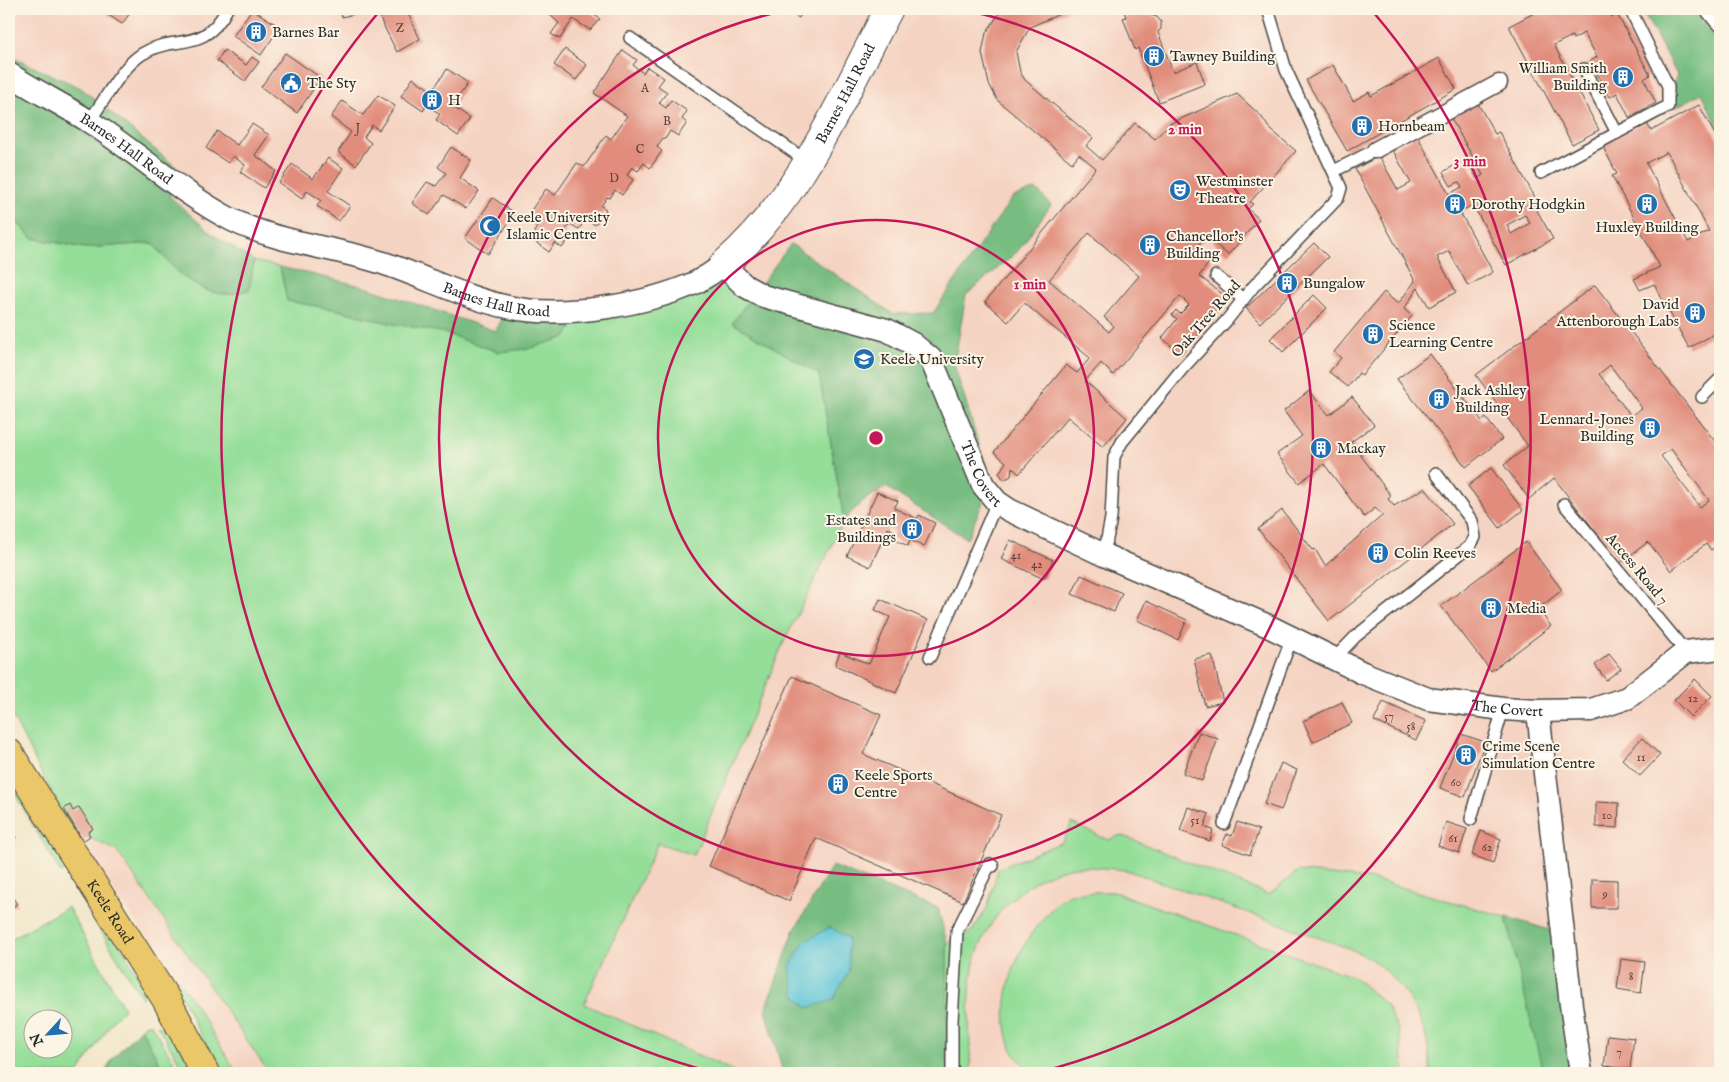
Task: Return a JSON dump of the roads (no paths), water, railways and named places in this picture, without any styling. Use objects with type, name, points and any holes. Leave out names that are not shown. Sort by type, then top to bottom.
[{"type":"main road","name":"Keele Road","points":[[9,753],[166,998],[205,1073]]},
{"type":"street","name":"Barnes Hall Road","points":[[9,74],[89,121],[208,206],[234,221],[286,238],[382,263],[508,307],[526,310],[583,310],[621,304],[697,282],[723,265],[763,227],[788,195],[808,162],[888,9]]},
{"type":"street","points":[[1712,9],[1720,19]]},
{"type":"street","points":[[1375,150],[1499,83]]},
{"type":"street","name":"The Covert","points":[[723,265],[745,286],[763,296],[887,330],[913,344],[931,359],[983,485],[997,502],[1020,516],[1104,555],[1292,637],[1333,660],[1428,699],[1503,709],[1538,711],[1591,710],[1628,698],[1686,652]]},
{"type":"street","points":[[1686,652],[1720,648]]},
{"type":"street","points":[[1538,711],[1571,1005],[1581,1073]]},
{"type":"lane","points":[[89,121],[116,82],[141,55],[159,47],[198,39],[210,32],[227,9]]},
{"type":"lane","name":"Oak Tree Road","points":[[1104,555],[1111,518],[1114,457],[1122,442],[1243,299],[1338,198],[1341,188],[1286,70],[1268,9]]},
{"type":"lane","points":[[1541,173],[1668,106],[1668,86],[1630,9]]},
{"type":"lane","points":[[630,38],[808,162]]},
{"type":"lane","points":[[1584,69],[1617,132]]},
{"type":"lane","points":[[1334,171],[1375,150]]},
{"type":"lane","points":[[1216,276],[1243,299]]},
{"type":"lane","points":[[1702,397],[1720,378]]},
{"type":"lane","points":[[1333,660],[1356,636],[1470,546],[1475,537],[1472,521],[1436,473]]},
{"type":"lane","points":[[930,657],[997,502]]},
{"type":"lane","name":"Access Road 7","points":[[1564,504],[1686,652]]},
{"type":"lane","points":[[1224,824],[1292,637]]},
{"type":"lane","points":[[1471,819],[1503,709]]},
{"type":"lane","points":[[952,1073],[952,1021],[957,931],[990,864],[993,866]]},
{"type":"water","points":[[830,927],[848,938],[849,971],[833,1000],[808,1008],[795,995],[790,967],[803,943]]},
{"type":"place","name":"Barnes Bar","points":[[256,32]]},
{"type":"place","name":"Tawney Building","points":[[1154,56]]},
{"type":"place","name":"William Smith Building","points":[[1623,77]]},
{"type":"place","name":"The Sty","points":[[291,83]]},
{"type":"place","name":"H","points":[[432,100]]},
{"type":"place","name":"Hornbeam","points":[[1362,126]]},
{"type":"place","name":"Westminster Theatre","points":[[1180,190]]},
{"type":"place","name":"Dorothy Hodgkin","points":[[1455,204]]},
{"type":"place","name":"Huxley Building","points":[[1647,204]]},
{"type":"place","name":"Keele University Islamic Centre","points":[[490,226]]},
{"type":"place","name":"Chancellor's Building","points":[[1150,245]]},
{"type":"place","name":"Bungalow","points":[[1287,283]]},
{"type":"place","name":"David Attenborough Labs","points":[[1695,313]]},
{"type":"place","name":"Science Learning Centre","points":[[1373,334]]},
{"type":"place","name":"Keele University","points":[[864,359]]},
{"type":"place","name":"Jack Ashley Building","points":[[1439,399]]},
{"type":"place","name":"Lennard-Jones Building","points":[[1650,428]]},
{"type":"place","name":"Mackay","points":[[1321,448]]},
{"type":"place","name":"Estates and Buildings","points":[[912,529]]},
{"type":"place","name":"Colin Reeves","points":[[1378,553]]},
{"type":"place","name":"Media","points":[[1491,608]]},
{"type":"place","name":"Crime Scene Simulation Centre","points":[[1466,755]]},
{"type":"place","name":"Keele Sports Centre","points":[[838,784]]}]
